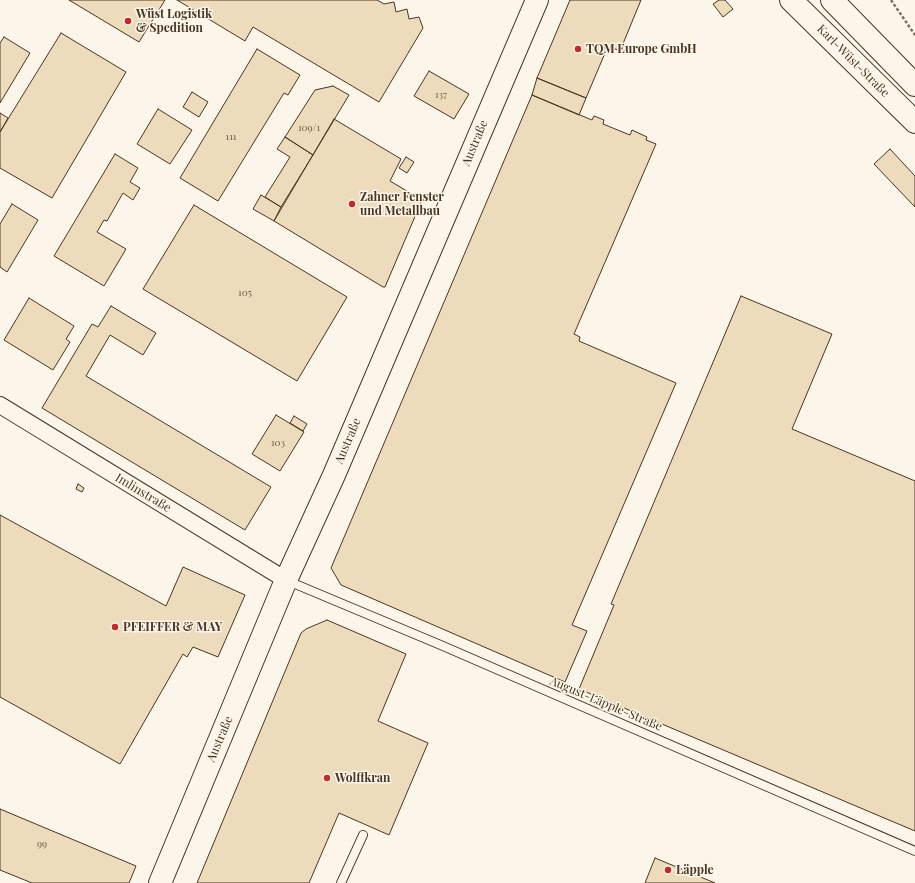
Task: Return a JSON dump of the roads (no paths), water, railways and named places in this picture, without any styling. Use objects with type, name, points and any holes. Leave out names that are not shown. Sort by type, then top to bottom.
[{"type":"main road","name":"Austraße","points":[[160,883],[286,580],[334,475],[537,0]]},
{"type":"main road","name":"Karl-Wüst-Straße","points":[[791,0],[915,122]]},
{"type":"main road","points":[[832,0],[915,85]]},
{"type":"street","name":"Imlinstraße","points":[[0,405],[286,580]]},
{"type":"lane","name":"August-Läpple-Straße","points":[[286,580],[444,646],[915,851]]},
{"type":"lane","points":[[341,883],[363,835]]},
{"type":"place","name":"Wüst Logistik & Spedition","points":[[128,21]]},
{"type":"place","name":"TQM Europe GmbH","points":[[578,49]]},
{"type":"place","name":"Zahner Fenster und Metallbau","points":[[352,204]]},
{"type":"place","name":"PFEIFFER & MAY","points":[[115,627]]},
{"type":"place","name":"Wolffkran","points":[[327,778]]},
{"type":"place","name":"Läpple","points":[[668,870]]}]
